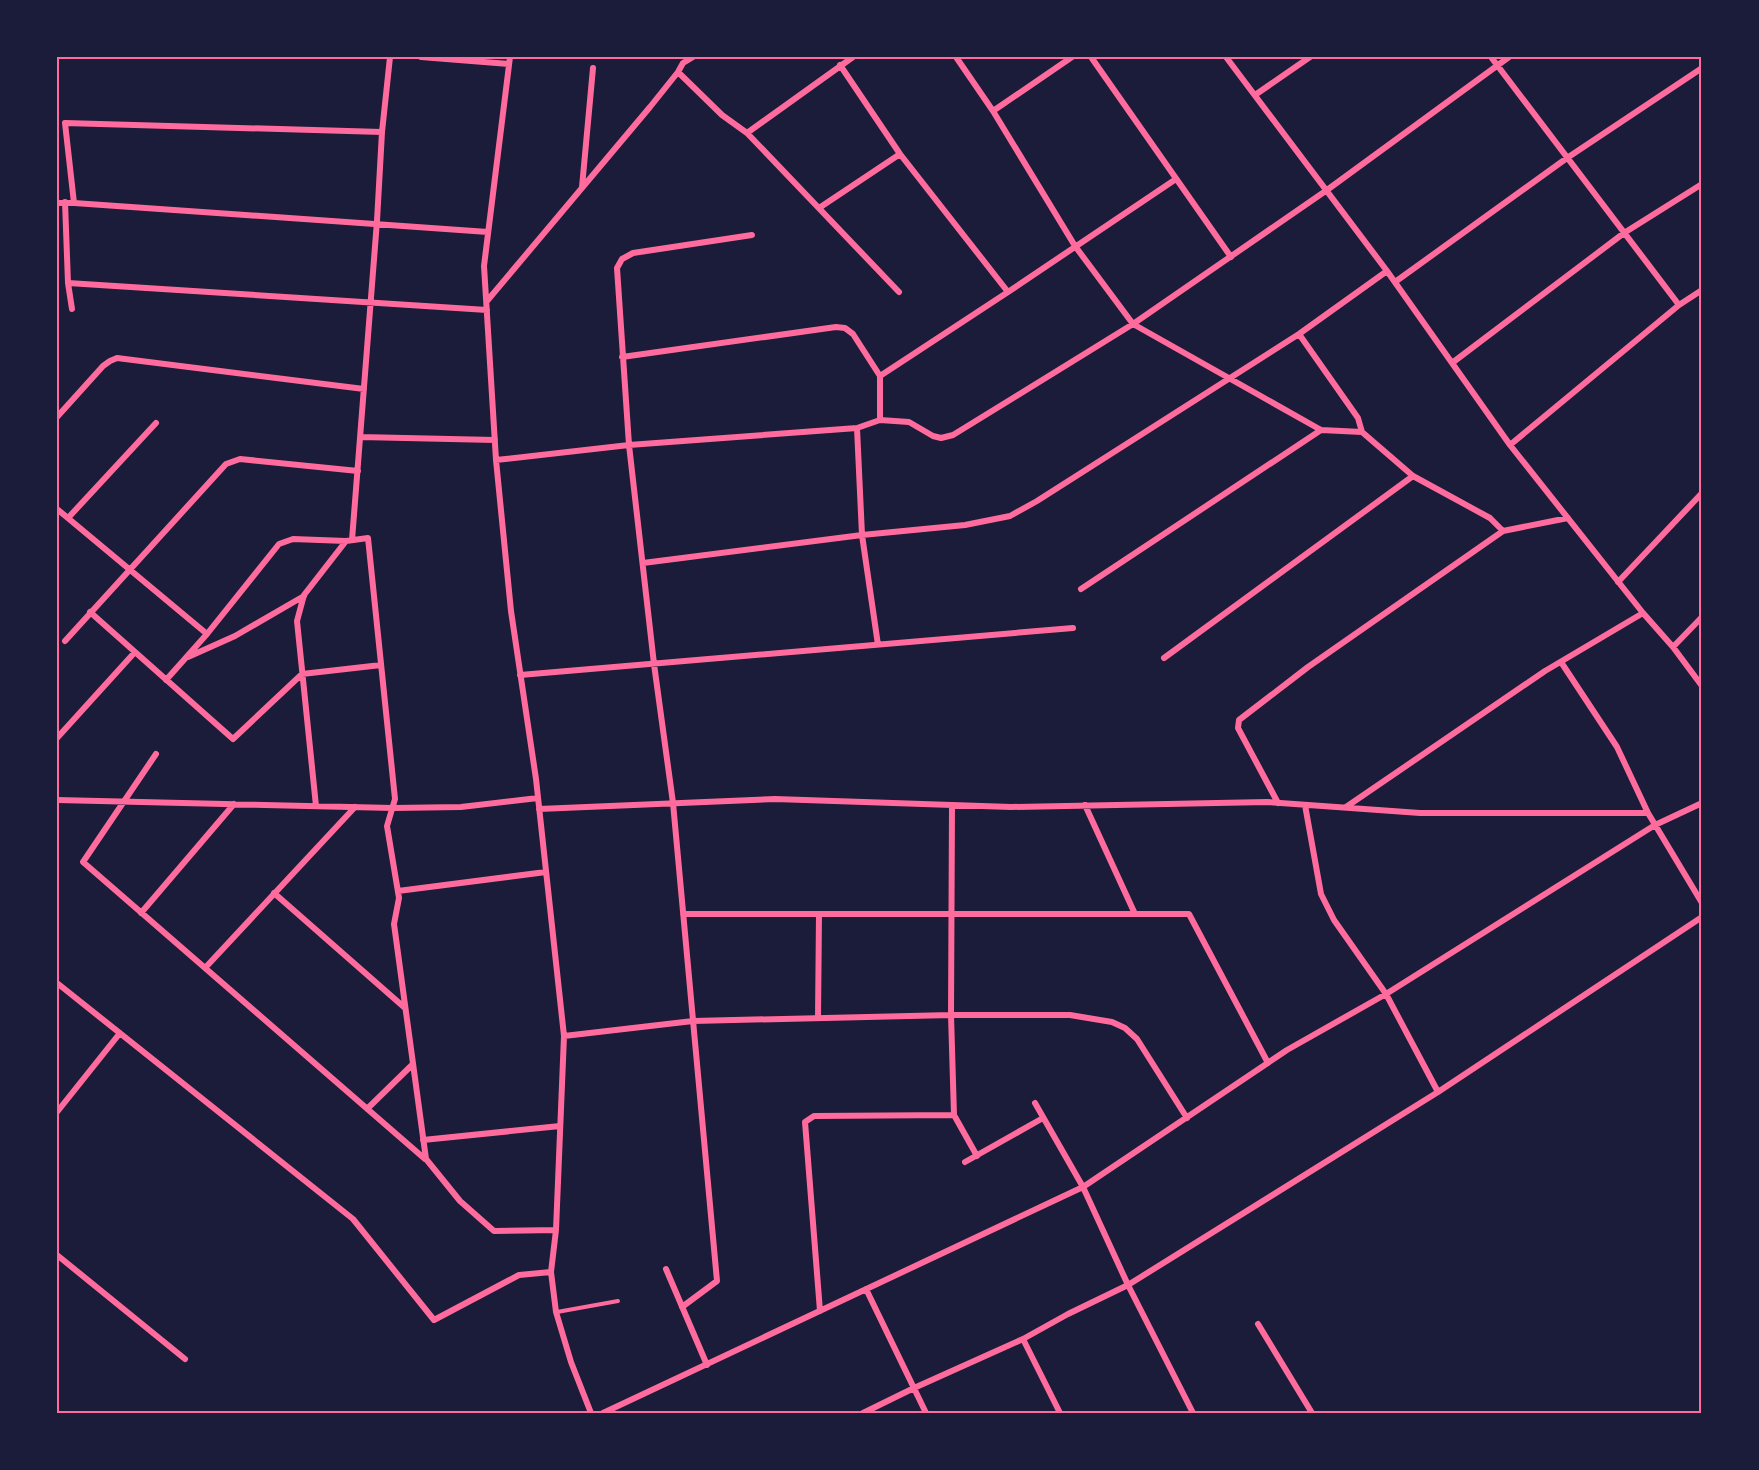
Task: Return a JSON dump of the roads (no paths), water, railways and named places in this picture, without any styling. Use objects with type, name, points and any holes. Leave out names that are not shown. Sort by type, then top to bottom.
[{"type":"street","points":[[186,658],[235,636],[304,596],[349,541],[358,471],[382,132],[390,57]]},
{"type":"street","points":[[421,57],[509,60],[484,267],[486,302],[496,460],[511,611],[538,798],[564,1036],[556,1230],[551,1272],[556,1312],[591,1413]]},
{"type":"street","points":[[486,302],[678,72],[683,60],[693,57]]},
{"type":"street","points":[[747,133],[853,57]]},
{"type":"street","points":[[956,57],[993,111],[1075,246],[1133,324],[1321,430],[1362,432]]},
{"type":"street","points":[[993,111],[1072,57]]},
{"type":"street","points":[[1091,57],[1231,256]]},
{"type":"street","points":[[1226,57],[1388,271],[1510,445],[1702,686]]},
{"type":"street","points":[[1255,95],[1310,57]]},
{"type":"street","points":[[1491,57],[1679,305]]},
{"type":"street","points":[[496,460],[629,445],[857,428],[880,420],[909,422],[941,438],[953,435],[1133,324],[1327,190],[1509,57]]},
{"type":"street","points":[[840,66],[900,154],[1008,292]]},
{"type":"street","points":[[582,188],[593,68]]},
{"type":"street","points":[[1395,282],[1567,158],[1702,68]]},
{"type":"street","points":[[678,72],[722,115],[747,133],[899,292]]},
{"type":"street","points":[[75,203],[65,123],[382,132]]},
{"type":"street","points":[[819,208],[900,154]]},
{"type":"street","points":[[880,376],[1176,179]]},
{"type":"street","points":[[1452,363],[1624,233],[1702,184]]},
{"type":"street","points":[[65,202],[72,309]]},
{"type":"street","points":[[57,203],[489,232]]},
{"type":"street","points":[[682,1307],[717,1281],[673,803],[654,664],[629,445],[617,268],[622,259],[633,253],[752,236]]},
{"type":"street","points":[[643,563],[862,535],[965,525],[1010,516],[1230,379],[1388,271]]},
{"type":"street","points":[[69,283],[487,310]]},
{"type":"street","points":[[1510,445],[1679,305],[1702,290]]},
{"type":"street","points":[[622,357],[836,327],[845,328],[853,334],[880,376],[880,420]]},
{"type":"street","points":[[1299,334],[1358,418],[1362,432],[1413,476],[1490,518],[1503,531]]},
{"type":"street","points":[[57,417],[103,366],[117,358],[364,389]]},
{"type":"street","points":[[68,518],[156,423]]},
{"type":"street","points":[[857,428],[862,535],[878,645]]},
{"type":"street","points":[[1081,589],[1321,430]]},
{"type":"street","points":[[360,437],[495,440]]},
{"type":"street","points":[[65,640],[226,464],[240,459],[358,471]]},
{"type":"street","points":[[1164,658],[1413,476]]},
{"type":"street","points":[[1618,582],[1702,494]]},
{"type":"street","points":[[57,509],[207,634]]},
{"type":"street","points":[[1278,803],[1238,728],[1239,720],[1308,667],[1503,531],[1568,518]]},
{"type":"street","points":[[166,680],[207,634],[279,544],[293,539],[349,541],[368,538],[395,799],[387,826],[399,898],[394,924],[426,1159]]},
{"type":"street","points":[[304,596],[297,621],[316,806]]},
{"type":"street","points":[[90,612],[233,739],[302,674],[381,665]]},
{"type":"street","points":[[1346,807],[1545,670],[1643,613]]},
{"type":"street","points":[[1673,647],[1702,617]]},
{"type":"street","points":[[520,675],[1073,628]]},
{"type":"street","points":[[57,738],[135,652]]},
{"type":"street","points":[[1561,662],[1617,747],[1648,813],[1702,903]]},
{"type":"street","points":[[156,754],[83,862],[426,1159],[460,1201],[494,1231],[556,1230]]},
{"type":"street","points":[[57,800],[393,808],[461,807],[538,798]]},
{"type":"street","points":[[539,808],[775,799],[1011,807],[1278,803],[1420,813],[1648,813]]},
{"type":"street","points":[[603,1413],[1083,1187],[1287,1050],[1386,994],[1655,825],[1702,803]]},
{"type":"street","points":[[141,913],[234,804]]},
{"type":"street","points":[[952,805],[951,1015],[954,1115],[977,1156]]},
{"type":"street","points":[[1085,805],[1135,914]]},
{"type":"street","points":[[1305,805],[1321,894],[1334,920],[1386,994],[1438,1092]]},
{"type":"street","points":[[205,968],[355,807]]},
{"type":"street","points":[[398,891],[546,872]]},
{"type":"street","points":[[274,892],[405,1008]]},
{"type":"street","points":[[818,1018],[819,914]]},
{"type":"street","points":[[683,915],[1189,914],[1268,1063]]},
{"type":"street","points":[[863,1413],[1023,1339],[1128,1285],[1438,1092],[1702,917]]},
{"type":"street","points":[[57,983],[353,1220],[434,1320],[519,1275],[551,1272]]},
{"type":"street","points":[[564,1036],[693,1021],[951,1015],[1070,1015],[1112,1022],[1125,1028],[1137,1039],[1187,1118]]},
{"type":"street","points":[[57,1112],[120,1033]]},
{"type":"street","points":[[367,1109],[413,1064]]},
{"type":"street","points":[[1035,1103],[1083,1187],[1128,1285],[1193,1413]]},
{"type":"street","points":[[820,1311],[805,1122],[814,1116],[954,1115]]},
{"type":"street","points":[[965,1162],[1043,1118]]},
{"type":"street","points":[[423,1140],[560,1126]]},
{"type":"street","points":[[57,1255],[185,1359]]},
{"type":"street","points":[[666,1269],[707,1365]]},
{"type":"street","points":[[866,1289],[926,1413]]},
{"type":"street","points":[[1258,1324],[1312,1413]]},
{"type":"street","points":[[1023,1339],[1060,1413]]},
{"type":"lane","points":[[556,1312],[618,1301]]}]
